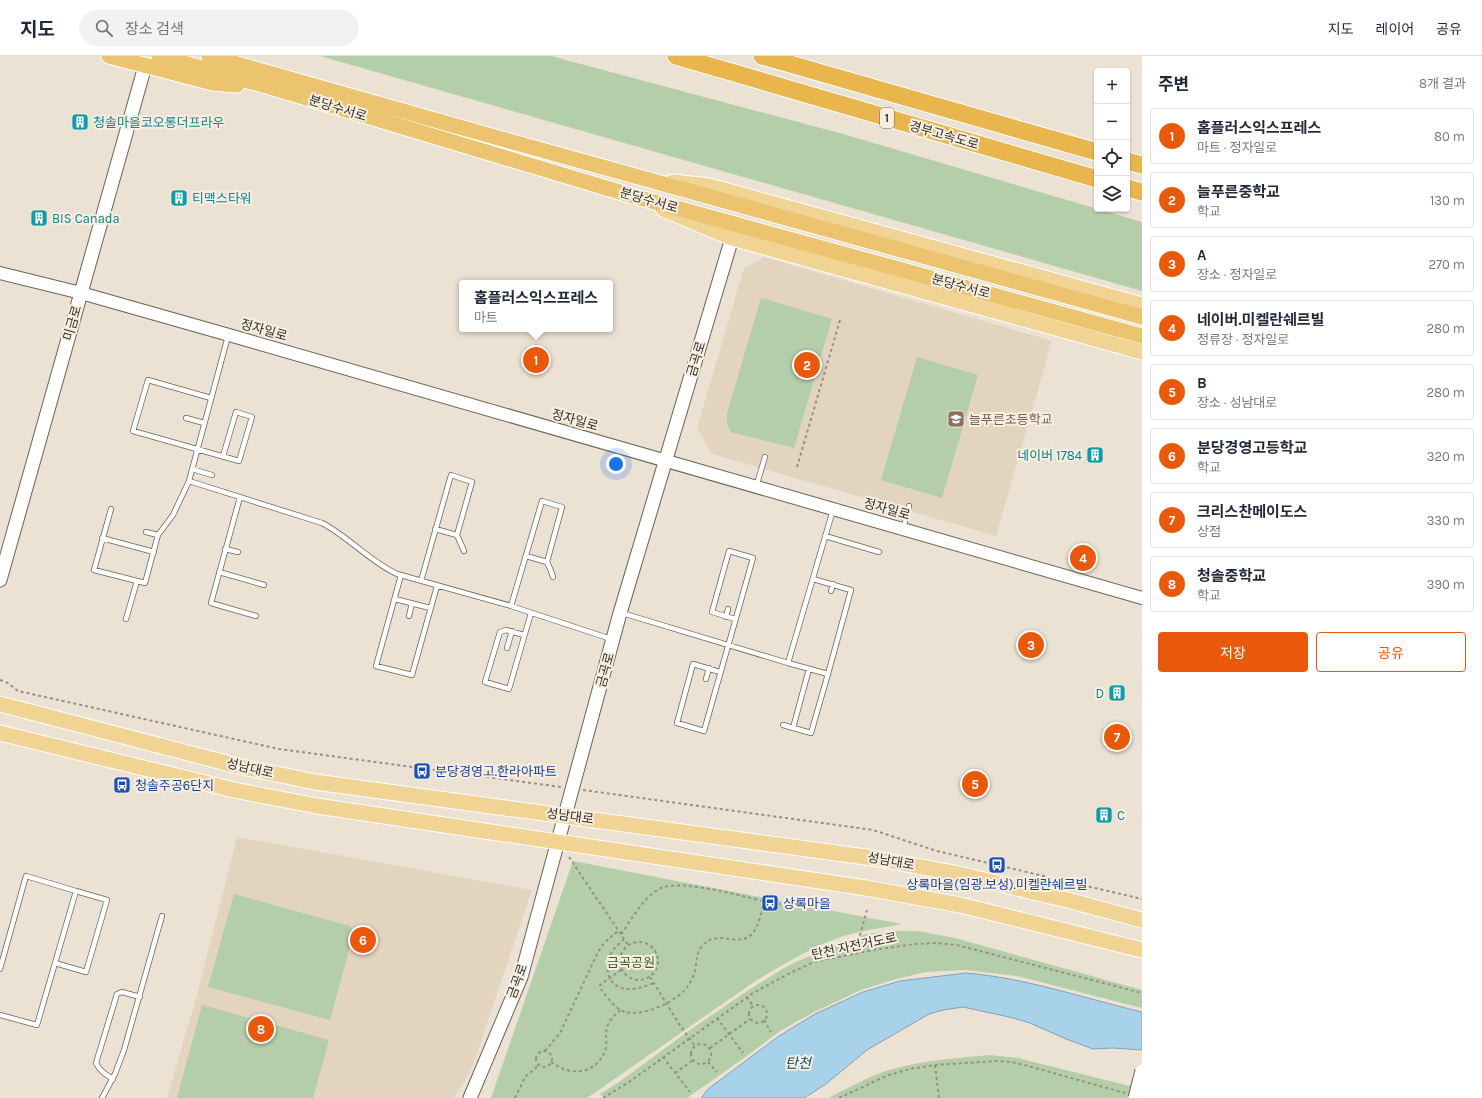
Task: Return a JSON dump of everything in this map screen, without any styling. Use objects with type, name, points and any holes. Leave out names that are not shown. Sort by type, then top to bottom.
[{"type":"highway","points":[[109,56],[213,83],[272,81]]},
{"type":"highway","name":"분당수서로","points":[[158,56],[272,81],[647,179],[1142,317]]},
{"type":"highway","name":"분당수서로","points":[[209,56],[272,81],[633,196],[1142,336]]},
{"type":"highway","points":[[238,56],[272,81]]},
{"type":"highway","name":"경부고속도로","points":[[676,56],[1094,178]]},
{"type":"highway","name":"경부고속도로","points":[[762,56],[1094,151]]},
{"type":"highway","points":[[1130,161],[1142,165]]},
{"type":"highway","points":[[1130,189],[1142,192]]},
{"type":"main road","name":"미금로","points":[[0,580],[144,66]]},
{"type":"main road","points":[[647,179],[709,186],[1142,305]]},
{"type":"main road","points":[[633,196],[732,238],[1142,352]]},
{"type":"main road","name":"금곡로","points":[[470,1098],[520,977],[620,613],[732,238]]},
{"type":"main road","name":"성남대로","points":[[0,704],[238,766],[315,782],[827,851],[954,872],[1142,920]]},
{"type":"main road","name":"성남대로","points":[[0,733],[234,790],[317,806],[866,888],[952,904],[1142,950]]},
{"type":"main road","points":[[1131,1096],[1142,1071]]},
{"type":"street","name":"정자일로","points":[[0,273],[81,293],[229,334],[1142,598]]},
{"type":"lane","points":[[111,509],[94,570],[145,583],[158,535],[173,515],[189,481],[229,334]]},
{"type":"lane","points":[[211,398],[148,380],[133,431],[239,461],[252,417],[236,412],[223,456]]},
{"type":"lane","points":[[186,418],[204,423]]},
{"type":"lane","points":[[756,487],[765,457]]},
{"type":"lane","points":[[192,469],[212,475]]},
{"type":"lane","points":[[421,581],[450,475],[472,482],[457,535],[464,551]]},
{"type":"lane","points":[[189,481],[322,523],[333,529],[387,570],[436,586],[512,606],[613,639]]},
{"type":"lane","points":[[240,497],[210,603],[256,616]]},
{"type":"lane","points":[[512,606],[542,501],[562,507],[546,562]]},
{"type":"lane","points":[[903,529],[909,506]]},
{"type":"lane","points":[[788,663],[833,508]]},
{"type":"lane","points":[[435,529],[457,535]]},
{"type":"lane","points":[[146,532],[158,535]]},
{"type":"lane","points":[[825,536],[879,552]]},
{"type":"lane","points":[[102,538],[154,552]]},
{"type":"lane","points":[[225,549],[238,552]]},
{"type":"lane","points":[[720,672],[693,664],[677,723],[704,731],[753,558],[729,551],[712,612],[735,619]]},
{"type":"lane","points":[[526,556],[546,562],[553,577]]},
{"type":"lane","points":[[219,572],[264,585]]},
{"type":"lane","points":[[401,575],[376,666],[412,676],[436,586]]},
{"type":"lane","points":[[783,725],[811,733],[851,590],[813,578]]},
{"type":"lane","points":[[126,619],[137,581]]},
{"type":"lane","points":[[831,591],[833,584]]},
{"type":"lane","points":[[395,599],[430,608]]},
{"type":"lane","points":[[409,616],[412,604]]},
{"type":"lane","points":[[726,617],[728,609]]},
{"type":"lane","points":[[524,635],[506,630],[500,632],[486,682],[510,689],[531,613]]},
{"type":"lane","points":[[620,613],[828,674]]},
{"type":"lane","points":[[507,648],[512,631]]},
{"type":"lane","points":[[706,679],[709,668]]},
{"type":"lane","points":[[793,728],[809,669]]},
{"type":"lane","points":[[0,969],[26,876],[107,900],[86,972],[55,964]]},
{"type":"lane","points":[[0,1015],[37,1025],[76,891]]},
{"type":"lane","points":[[102,1098],[113,1079],[124,1050],[162,916]]},
{"type":"lane","points":[[113,1079],[98,1069],[96,1063],[117,994],[122,992],[140,997]]},
{"type":"path","points":[[798,467],[840,320]]},
{"type":"path","points":[[578,870],[628,945]]},
{"type":"path","points":[[621,934],[648,898],[659,889],[671,886],[699,888],[776,904],[790,903]]},
{"type":"path","points":[[622,970],[600,985],[600,990],[620,1010],[626,1012],[642,1012],[666,1003],[682,994],[688,986],[695,970],[698,952],[709,939],[746,939],[756,929],[764,901]]},
{"type":"path","points":[[855,953],[867,910]]},
{"type":"path","points":[[539,1065],[536,1061],[537,1056],[540,1052],[545,1051],[560,1033],[598,952],[607,940],[619,930]]},
{"type":"path","points":[[624,939],[614,949],[609,957],[607,972],[609,978],[613,983],[621,988],[628,989],[640,988],[654,983]]},
{"type":"path","points":[[640,942],[646,943],[655,950],[658,962],[655,973],[644,980],[638,981],[631,979],[622,970],[620,956],[628,945],[640,942]]},
{"type":"path","name":"탄천 자전거도로","points":[[603,1098],[747,997],[776,979],[814,962],[855,953],[915,944],[936,943],[957,945],[1142,993]]},
{"type":"path","points":[[650,977],[695,1046]]},
{"type":"path","points":[[747,997],[753,1006]]},
{"type":"path","points":[[761,1005],[765,1009],[767,1014],[764,1020],[757,1023],[750,1019],[749,1011],[753,1006],[761,1005]]},
{"type":"path","points":[[551,1062],[561,1068],[576,1072],[590,1069],[602,1058],[605,1049],[606,1028],[609,1022],[620,1010]]},
{"type":"path","points":[[717,1018],[743,1052]]},
{"type":"path","points":[[710,1048],[750,1019]]},
{"type":"path","points":[[764,1020],[771,1032]]},
{"type":"path","points":[[697,1044],[704,1044],[710,1048],[711,1056],[708,1062],[701,1064],[693,1060],[691,1052],[697,1044]]},
{"type":"path","points":[[545,1051],[551,1056],[551,1062]]},
{"type":"path","points":[[662,1057],[690,1092]]},
{"type":"path","points":[[675,1073],[693,1060]]},
{"type":"path","points":[[839,1098],[886,1076],[910,1069],[935,1065],[996,1061],[1011,1062],[1131,1096]]},
{"type":"path","points":[[539,1065],[545,1066],[551,1062]]},
{"type":"path","points":[[708,1062],[717,1072]]},
{"type":"path","points":[[515,1098],[525,1077],[539,1065]]},
{"type":"path","points":[[935,1065],[939,1098]]},
{"type":"shaded area","points":[[764,257],[1052,341],[996,536],[712,454],[697,428],[744,268]]},
{"type":"shaded area","points":[[237,837],[532,890],[472,1068],[454,1098],[167,1098],[198,991]]},
{"type":"green space","points":[[320,56],[551,56],[843,134],[1094,208],[1094,212],[1108,212],[1142,222],[1142,291]]},
{"type":"green space","points":[[761,298],[832,319],[794,448],[731,432],[727,423],[727,413]]},
{"type":"green space","points":[[917,357],[978,375],[942,498],[881,480]]},
{"type":"green space","name":"금곡공원","points":[[573,861],[901,924],[860,932],[835,939],[790,961],[757,980],[587,1098],[491,1098]]},
{"type":"green space","points":[[234,894],[350,926],[354,932],[330,1020],[208,987]]},
{"type":"green space","points":[[896,931],[918,931],[955,938],[1142,990],[1142,1008],[1017,976],[965,970],[926,972],[896,979],[861,990],[814,1012],[780,1031],[687,1098],[604,1098],[600,1094],[619,1082],[690,1030],[784,968],[800,960],[866,934]]},
{"type":"green space","points":[[202,1005],[329,1040],[313,1098],[177,1098]]},
{"type":"green space","points":[[990,1055],[1018,1058],[1142,1089],[1142,1098],[828,1098],[868,1078],[893,1069],[929,1061]]},
{"type":"water","name":"탄천","points":[[966,973],[1011,979],[1142,1012],[1142,1050],[1113,1048],[1093,1049],[1030,1023],[963,1007],[929,1014],[867,1050],[826,1084],[804,1098],[701,1098],[708,1089],[779,1036],[815,1014],[863,992],[900,981]]},
{"type":"place","name":"청솔마을코오롱더프라우","points":[[80,122]]},
{"type":"place","name":"티맥스타워","points":[[179,198]]},
{"type":"place","name":"BIS Canada","points":[[39,218]]},
{"type":"place","name":"홈플러스익스프레스","points":[[536,360]]},
{"type":"place","name":"늘푸른중학교","points":[[807,365]]},
{"type":"place","name":"늘푸른초등학교","points":[[956,419]]},
{"type":"place","name":"네이버 1784","points":[[1095,455]]},
{"type":"place","name":"네이버.미켈란쉐르빌","points":[[1083,558]]},
{"type":"place","name":"A","points":[[1031,645]]},
{"type":"place","name":"D","points":[[1117,693]]},
{"type":"place","name":"크리스찬메이도스","points":[[1117,737]]},
{"type":"place","name":"분당경영고.한라아파트","points":[[422,771]]},
{"type":"place","name":"B","points":[[975,784]]},
{"type":"place","name":"청솔주공6단지","points":[[122,785]]},
{"type":"place","name":"C","points":[[1104,815]]},
{"type":"place","name":"상록마을(임광.보성).미켈란쉐르빌","points":[[997,865]]},
{"type":"place","name":"상록마을","points":[[770,903]]},
{"type":"place","name":"분당경영고등학교","points":[[363,940]]},
{"type":"place","name":"청솔중학교","points":[[261,1029]]}]
